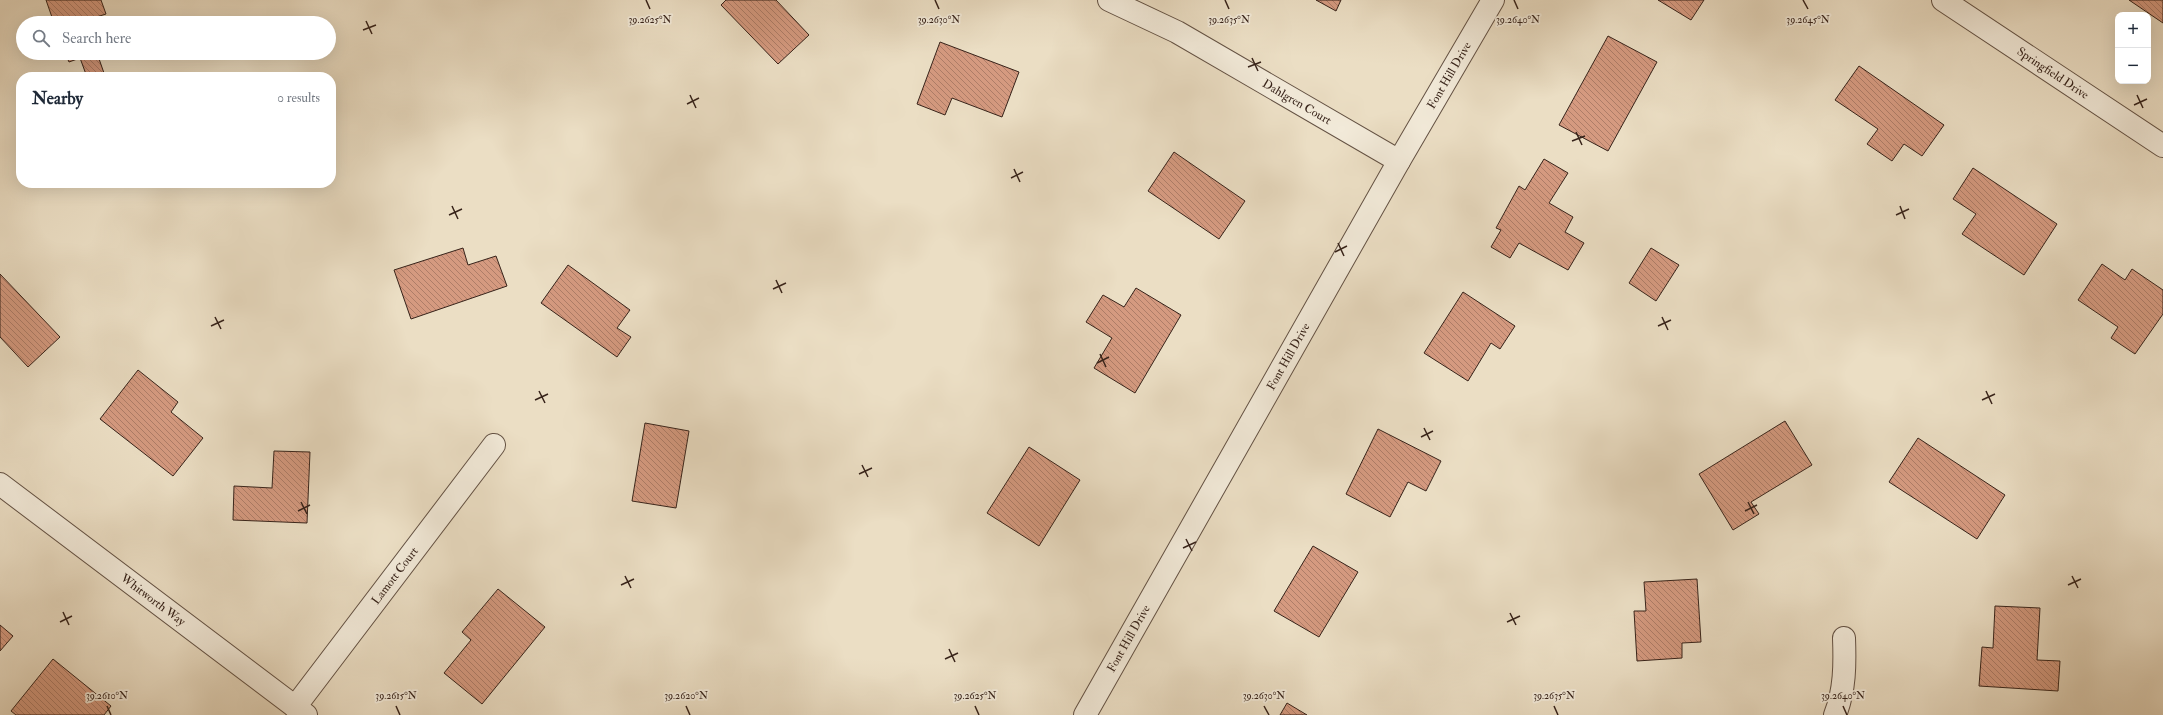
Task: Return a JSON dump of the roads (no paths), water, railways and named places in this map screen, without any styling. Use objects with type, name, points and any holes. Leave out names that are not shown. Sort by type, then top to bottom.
[{"type":"street","name":"Dahlgren Court","points":[[1108,0],[1177,32],[1399,161]]},
{"type":"street","name":"Font Hill Drive","points":[[1085,715],[1399,161],[1493,0]]},
{"type":"street","name":"Springfield Drive","points":[[1943,0],[2163,146]]},
{"type":"street","name":"Lamott Court","points":[[301,711],[494,445]]},
{"type":"street","name":"Whitworth Way","points":[[0,484],[301,711]]},
{"type":"street","points":[[1835,715],[1845,667],[1844,638]]}]
